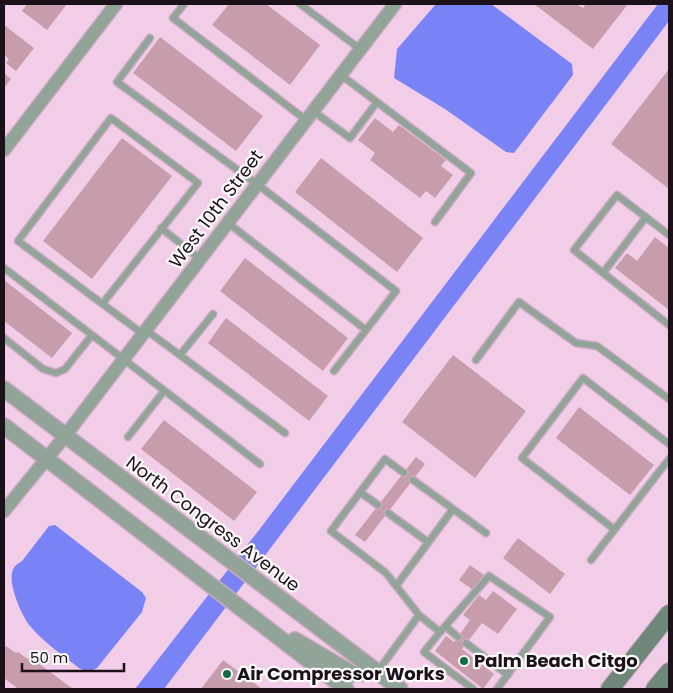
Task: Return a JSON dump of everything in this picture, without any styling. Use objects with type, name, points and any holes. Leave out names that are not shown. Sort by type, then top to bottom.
[{"type":"main road","points":[[610,689],[669,614]]},
{"type":"main road","points":[[655,689],[669,672]]},
{"type":"street","points":[[4,150],[116,4]]},
{"type":"street","name":"West 10th Street","points":[[4,511],[65,436],[395,4]]},
{"type":"street","name":"North Congress Avenue","points":[[4,388],[400,689]]},
{"type":"street","points":[[4,426],[346,689]]},
{"type":"street","points":[[235,604],[353,674],[377,672]]},
{"type":"lane","points":[[184,4],[173,18],[310,115],[350,138],[377,102]]},
{"type":"lane","points":[[300,4],[360,49]]},
{"type":"lane","points":[[150,38],[117,82],[257,184],[396,291],[334,370]]},
{"type":"lane","points":[[340,75],[471,174],[435,222]]},
{"type":"lane","points":[[103,303],[198,183],[111,118],[18,241],[103,303],[180,355],[286,433]]},
{"type":"lane","points":[[669,235],[617,195],[574,250],[669,325]]},
{"type":"lane","points":[[603,273],[646,217]]},
{"type":"lane","points":[[228,223],[366,330]]},
{"type":"lane","points":[[161,228],[200,259]]},
{"type":"lane","points":[[4,268],[260,464]]},
{"type":"lane","points":[[476,360],[519,302],[576,343],[597,346],[669,399]]},
{"type":"lane","points":[[180,355],[213,314]]},
{"type":"lane","points":[[4,338],[43,369],[56,373],[65,369],[92,335]]},
{"type":"lane","points":[[614,530],[522,458],[583,378],[669,444]]},
{"type":"lane","points":[[128,437],[164,391]]},
{"type":"lane","points":[[591,560],[669,458]]},
{"type":"lane","points":[[404,473],[385,459],[331,531],[386,573],[419,615],[458,636]]},
{"type":"lane","points":[[413,480],[486,533]]},
{"type":"lane","points":[[360,492],[378,505]]},
{"type":"lane","points":[[396,586],[453,509]]},
{"type":"lane","points":[[388,513],[428,542]]},
{"type":"lane","points":[[472,689],[424,652],[489,576],[550,617],[497,689]]},
{"type":"lane","points":[[377,672],[419,615]]},
{"type":"lane","points":[[466,643],[508,675]]},
{"type":"water","points":[[436,4],[491,4],[572,64],[573,75],[514,153],[506,152],[445,109],[394,78],[397,49]]},
{"type":"water","points":[[658,4],[669,4],[669,21],[164,689],[135,689],[259,530]]},
{"type":"water","points":[[55,525],[142,592],[146,598],[142,612],[97,668],[88,672],[79,668],[54,649],[31,627],[20,609],[12,586],[14,567],[22,561],[49,526]]},
{"type":"building","points":[[27,4],[67,4],[47,30],[22,11]]},
{"type":"building","points":[[229,4],[266,4],[320,45],[290,85],[212,25]]},
{"type":"building","points":[[534,4],[576,4],[583,8],[586,4],[628,4],[593,49]]},
{"type":"building","points":[[4,25],[34,48],[16,71],[6,63],[9,59],[4,55]]},
{"type":"building","points":[[160,37],[263,116],[236,151],[133,73]]},
{"type":"building","points":[[669,69],[669,189],[611,144]]},
{"type":"building","points":[[4,73],[11,79],[4,88]]},
{"type":"building","points":[[375,118],[393,132],[399,125],[446,160],[441,166],[453,175],[435,198],[426,191],[420,198],[370,160],[375,153],[358,140]]},
{"type":"building","points":[[122,138],[172,176],[92,279],[43,241]]},
{"type":"building","points":[[321,158],[423,238],[397,272],[295,192]]},
{"type":"building","points":[[655,237],[669,248],[669,310],[615,268],[627,253],[637,261]]},
{"type":"building","points":[[245,258],[348,338],[323,371],[220,291]]},
{"type":"building","points":[[4,280],[72,333],[52,358],[4,321]]},
{"type":"building","points":[[226,318],[328,396],[309,421],[208,343]]},
{"type":"building","points":[[453,355],[526,411],[475,478],[402,422]]},
{"type":"building","points":[[579,407],[654,465],[630,495],[556,438]]},
{"type":"building","points":[[164,420],[257,492],[234,521],[141,449]]},
{"type":"building","points":[[416,457],[425,464],[365,542],[355,535]]},
{"type":"building","points":[[518,538],[565,574],[550,594],[503,558]]},
{"type":"building","points":[[470,565],[484,575],[473,590],[459,580]]},
{"type":"building","points":[[493,591],[517,609],[498,634],[482,623],[462,649],[494,674],[483,689],[435,651],[446,636],[454,642],[470,620],[463,615],[479,595],[486,600]]},
{"type":"building","points":[[6,646],[28,659],[30,657],[73,689],[18,689],[4,678],[4,648]]},
{"type":"building","name":"Air Compressor Works","points":[[223,660],[262,689],[201,689]]},
{"type":"place","name":"Palm Beach Citgo","points":[[464,661]]},
{"type":"place","name":"Air Compressor Works","points":[[227,674]]}]
